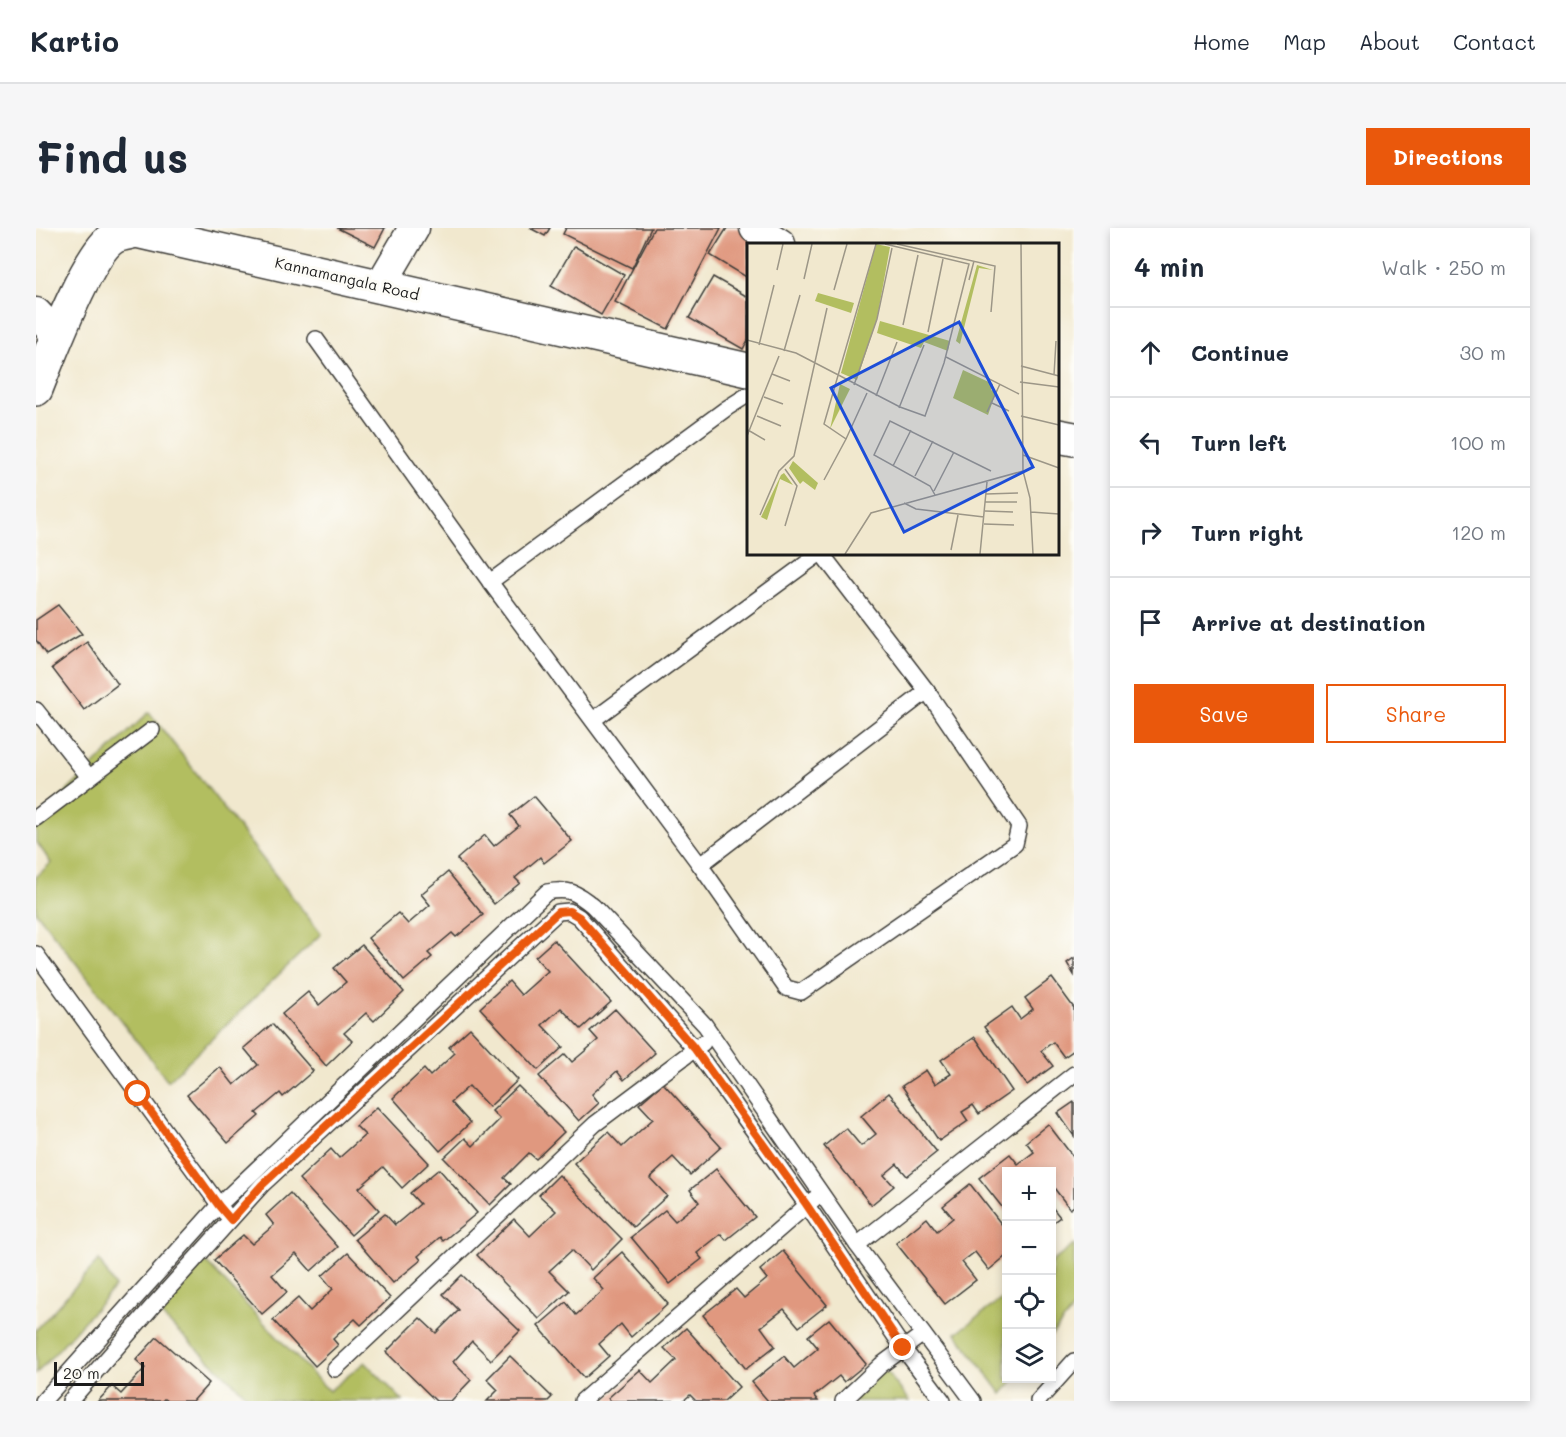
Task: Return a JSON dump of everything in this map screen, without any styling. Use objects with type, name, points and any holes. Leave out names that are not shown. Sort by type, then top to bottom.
[{"type":"main road","name":"Kannamangala Road","points":[[36,389],[47,324],[113,233],[136,231],[380,286],[747,390]]},
{"type":"main road","points":[[1059,436],[1074,439]]},
{"type":"street","points":[[380,286],[414,228]]},
{"type":"street","points":[[754,228],[778,243]]},
{"type":"lane","points":[[316,339],[786,988],[801,992],[1015,844],[1019,826],[927,691],[821,555]]},
{"type":"lane","points":[[490,582],[727,408],[747,391]]},
{"type":"lane","points":[[593,720],[819,555]]},
{"type":"lane","points":[[699,865],[927,691]]},
{"type":"lane","points":[[36,710],[89,777]]},
{"type":"lane","points":[[36,818],[152,730]]},
{"type":"lane","points":[[43,1401],[219,1206],[547,892],[563,889],[579,894],[593,906],[705,1025],[857,1245],[973,1401]]},
{"type":"lane","points":[[70,1401],[262,1185],[558,912],[569,911],[579,917],[694,1048],[806,1204],[903,1348],[943,1401]]},
{"type":"lane","points":[[36,954],[231,1220]]},
{"type":"lane","points":[[335,1369],[595,1124],[694,1048],[713,1038]]},
{"type":"lane","points":[[857,1245],[1074,1074]]},
{"type":"lane","points":[[582,1401],[806,1204],[821,1194]]},
{"type":"lane","points":[[843,1401],[881,1365],[923,1334]]},
{"type":"lane","points":[[1038,1401],[1074,1361]]},
{"type":"green space","points":[[149,712],[321,934],[168,1081],[36,912],[36,877],[51,863],[36,841],[36,821]]},
{"type":"green space","points":[[1074,1245],[1074,1308],[1056,1330],[1056,1275],[1056,1259]]},
{"type":"green space","points":[[199,1255],[329,1391],[365,1362],[403,1401],[253,1401],[152,1307]]},
{"type":"green space","points":[[99,1260],[115,1287],[36,1374],[36,1330]]},
{"type":"green space","points":[[1002,1299],[1002,1383],[1012,1383],[1002,1394],[956,1333]]},
{"type":"green space","points":[[881,1365],[910,1401],[845,1401]]},
{"type":"building","points":[[337,228],[385,228],[375,247]]},
{"type":"building","points":[[530,228],[550,228],[545,236]]},
{"type":"building","points":[[566,228],[651,228],[632,268],[563,234]]},
{"type":"building","points":[[654,228],[721,228],[668,329],[615,302]]},
{"type":"building","points":[[727,228],[741,228],[766,243],[747,243],[747,277],[710,255]]},
{"type":"building","points":[[574,246],[624,275],[601,315],[551,286]]},
{"type":"building","points":[[713,277],[747,296],[747,342],[743,349],[689,318]]},
{"type":"building","points":[[58,605],[82,634],[46,655],[36,640],[36,620]]},
{"type":"building","points":[[87,642],[118,684],[84,710],[52,668]]},
{"type":"building","points":[[534,796],[572,841],[544,863],[540,857],[515,878],[520,883],[494,904],[457,859],[485,835],[494,846],[519,826],[510,815]]},
{"type":"building","points":[[448,872],[483,915],[456,937],[452,933],[428,953],[432,957],[404,981],[368,938],[398,913],[408,924],[430,905],[421,894]]},
{"type":"building","points":[[554,940],[611,1002],[581,1029],[561,1008],[542,1025],[563,1047],[538,1070],[480,1008],[509,981],[521,995],[548,971],[535,957]]},
{"type":"building","points":[[362,945],[404,992],[374,1021],[366,1013],[344,1033],[352,1041],[326,1066],[282,1014],[308,992],[319,1005],[346,982],[334,968]]},
{"type":"building","points":[[1074,958],[1074,975],[1067,963]]},
{"type":"building","points":[[1052,978],[1074,1008],[1074,1050],[1064,1057],[1053,1042],[1041,1051],[1053,1066],[1027,1085],[984,1027],[1012,1007],[1020,1019],[1033,1009],[1025,998]]},
{"type":"building","points":[[615,1009],[655,1053],[624,1080],[617,1071],[592,1094],[599,1103],[579,1121],[539,1076],[565,1054],[572,1062],[598,1040],[590,1031]]},
{"type":"building","points":[[272,1024],[313,1071],[283,1097],[280,1093],[256,1113],[259,1116],[228,1143],[187,1095],[220,1067],[234,1085],[258,1065],[244,1048]]},
{"type":"building","points":[[470,1028],[518,1080],[489,1107],[469,1086],[451,1102],[470,1123],[440,1151],[393,1098],[424,1069],[430,1076],[455,1053],[449,1047]]},
{"type":"building","points":[[975,1037],[1012,1091],[979,1114],[973,1105],[962,1112],[968,1121],[939,1141],[902,1086],[926,1070],[935,1084],[951,1074],[941,1060]]},
{"type":"building","points":[[663,1083],[721,1147],[690,1175],[673,1157],[650,1178],[667,1196],[633,1227],[574,1163],[608,1132],[622,1147],[653,1119],[639,1104]]},
{"type":"building","points":[[518,1086],[564,1132],[536,1159],[529,1153],[504,1178],[511,1184],[490,1205],[444,1158],[465,1138],[473,1146],[500,1119],[492,1111]]},
{"type":"building","points":[[889,1093],[937,1152],[907,1176],[897,1164],[884,1175],[894,1186],[871,1205],[824,1146],[846,1128],[861,1146],[876,1134],[861,1116]]},
{"type":"building","points":[[1074,1102],[1074,1136],[1058,1113]]},
{"type":"building","points":[[377,1107],[429,1163],[402,1188],[383,1167],[359,1188],[379,1210],[351,1235],[299,1179],[331,1149],[339,1158],[365,1135],[356,1126]]},
{"type":"building","points":[[1048,1124],[1074,1158],[1074,1206],[1070,1209],[1056,1191],[1056,1167],[1002,1167],[1002,1207],[979,1178],[1010,1154],[1018,1164],[1034,1152],[1026,1142]]},
{"type":"building","points":[[439,1169],[477,1213],[443,1241],[440,1237],[418,1256],[421,1260],[393,1283],[355,1239],[385,1214],[395,1225],[420,1204],[410,1193]]},
{"type":"building","points":[[716,1169],[755,1217],[726,1240],[721,1234],[697,1253],[702,1259],[670,1284],[631,1237],[665,1210],[675,1221],[699,1202],[690,1190]]},
{"type":"building","points":[[559,1175],[622,1239],[591,1270],[572,1250],[549,1271],[569,1291],[539,1319],[477,1255],[514,1219],[530,1236],[556,1211],[539,1195]]},
{"type":"building","points":[[970,1184],[1002,1225],[1002,1259],[989,1270],[975,1252],[962,1262],[976,1280],[945,1304],[896,1243],[927,1218],[937,1231],[953,1218],[943,1206]]},
{"type":"building","points":[[290,1193],[338,1247],[311,1271],[296,1254],[272,1275],[287,1292],[262,1314],[214,1260],[243,1235],[252,1244],[274,1225],[266,1215]]},
{"type":"building","points":[[783,1251],[827,1305],[799,1327],[784,1309],[761,1327],[775,1346],[746,1369],[703,1315],[736,1289],[744,1298],[767,1279],[760,1270]]},
{"type":"building","points":[[622,1252],[668,1304],[631,1337],[621,1324],[599,1344],[609,1356],[584,1378],[538,1326],[566,1302],[576,1315],[604,1290],[593,1278]]},
{"type":"building","points":[[348,1253],[390,1298],[361,1325],[355,1319],[333,1339],[338,1345],[315,1366],[273,1320],[298,1298],[310,1311],[333,1289],[322,1276]]},
{"type":"building","points":[[462,1275],[520,1331],[491,1360],[472,1341],[453,1362],[471,1380],[451,1401],[436,1401],[386,1352],[420,1318],[436,1333],[459,1310],[443,1294]]},
{"type":"building","points":[[829,1319],[866,1364],[844,1382],[839,1376],[814,1396],[818,1401],[768,1401],[752,1382],[784,1356],[794,1368],[818,1348],[808,1336]]},
{"type":"building","points":[[686,1328],[739,1387],[724,1401],[696,1401],[690,1395],[683,1401],[611,1401],[608,1398],[640,1370],[652,1383],[676,1360],[664,1348]]},
{"type":"building","points":[[157,1337],[209,1383],[193,1401],[164,1399],[162,1401],[98,1401],[112,1386],[121,1394],[145,1368],[136,1360]]},
{"type":"building","points":[[510,1356],[552,1397],[548,1401],[487,1401],[498,1390],[487,1379]]},
{"type":"route","points":[[138,1094],[231,1220],[262,1185],[558,912],[569,911],[579,917],[694,1048],[806,1204],[903,1348]]}]
